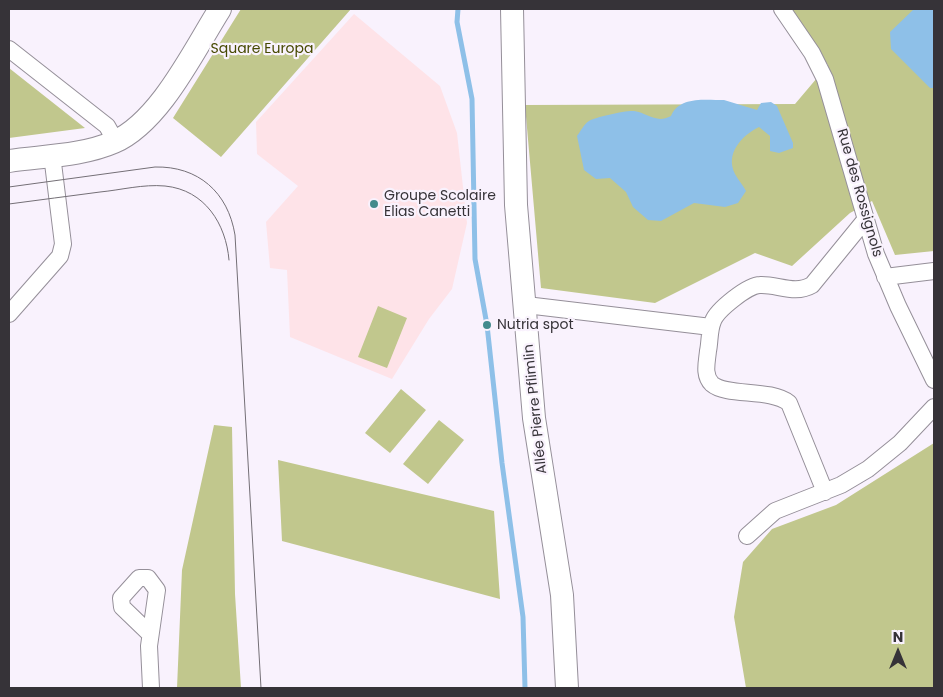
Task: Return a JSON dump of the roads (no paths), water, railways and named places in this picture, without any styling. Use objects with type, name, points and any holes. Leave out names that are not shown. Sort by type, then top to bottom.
[{"type":"street","points":[[9,161],[83,151],[116,142],[134,131],[156,109],[220,9]]},
{"type":"street","name":"Allée Pierre Pflimlin","points":[[512,9],[516,205],[526,305],[534,418],[562,595],[567,688]]},
{"type":"street","name":"Rue des Rossignols","points":[[782,9],[812,53],[825,79],[865,220],[885,277],[934,380]]},
{"type":"street","points":[[9,49],[107,126],[116,142]]},
{"type":"street","points":[[9,314],[60,256],[63,244],[52,155]]},
{"type":"street","points":[[825,492],[789,403],[777,396],[719,388],[710,380],[706,370],[711,326],[717,314],[751,287],[760,285],[800,289],[812,285],[865,220]]},
{"type":"street","points":[[885,277],[934,271]]},
{"type":"street","points":[[526,305],[711,326]]},
{"type":"street","points":[[747,536],[775,511],[825,492],[874,465],[900,443],[934,406]]},
{"type":"street","points":[[150,634],[151,688]]},
{"type":"water","points":[[914,9],[934,9],[934,88],[930,88],[891,49],[890,32]]},
{"type":"water","points":[[693,100],[724,100],[757,110],[761,103],[771,102],[777,106],[793,143],[793,148],[779,153],[770,151],[770,136],[759,127],[746,135],[736,146],[732,159],[732,167],[735,174],[746,191],[738,203],[725,207],[694,203],[661,221],[648,220],[633,207],[626,192],[610,178],[596,179],[584,170],[577,136],[592,119],[634,111],[661,119],[671,116],[680,105],[686,102]]},
{"type":"waterway","points":[[458,9],[457,22],[472,99],[475,259],[487,325],[502,463],[523,617],[525,688]]},
{"type":"tram line","points":[[9,187],[155,167],[170,168],[185,171],[208,184],[226,206],[235,235],[261,688]]},
{"type":"tram line","points":[[9,204],[140,186],[165,186],[179,189],[191,194],[211,211],[223,234],[229,260]]},
{"type":"place","name":"Groupe Scolaire Elias Canetti","points":[[374,204]]},
{"type":"place","name":"Nutria spot","points":[[487,325]]},
{"type":"park label","name":"Square Europa","points":[[262,49]]}]
